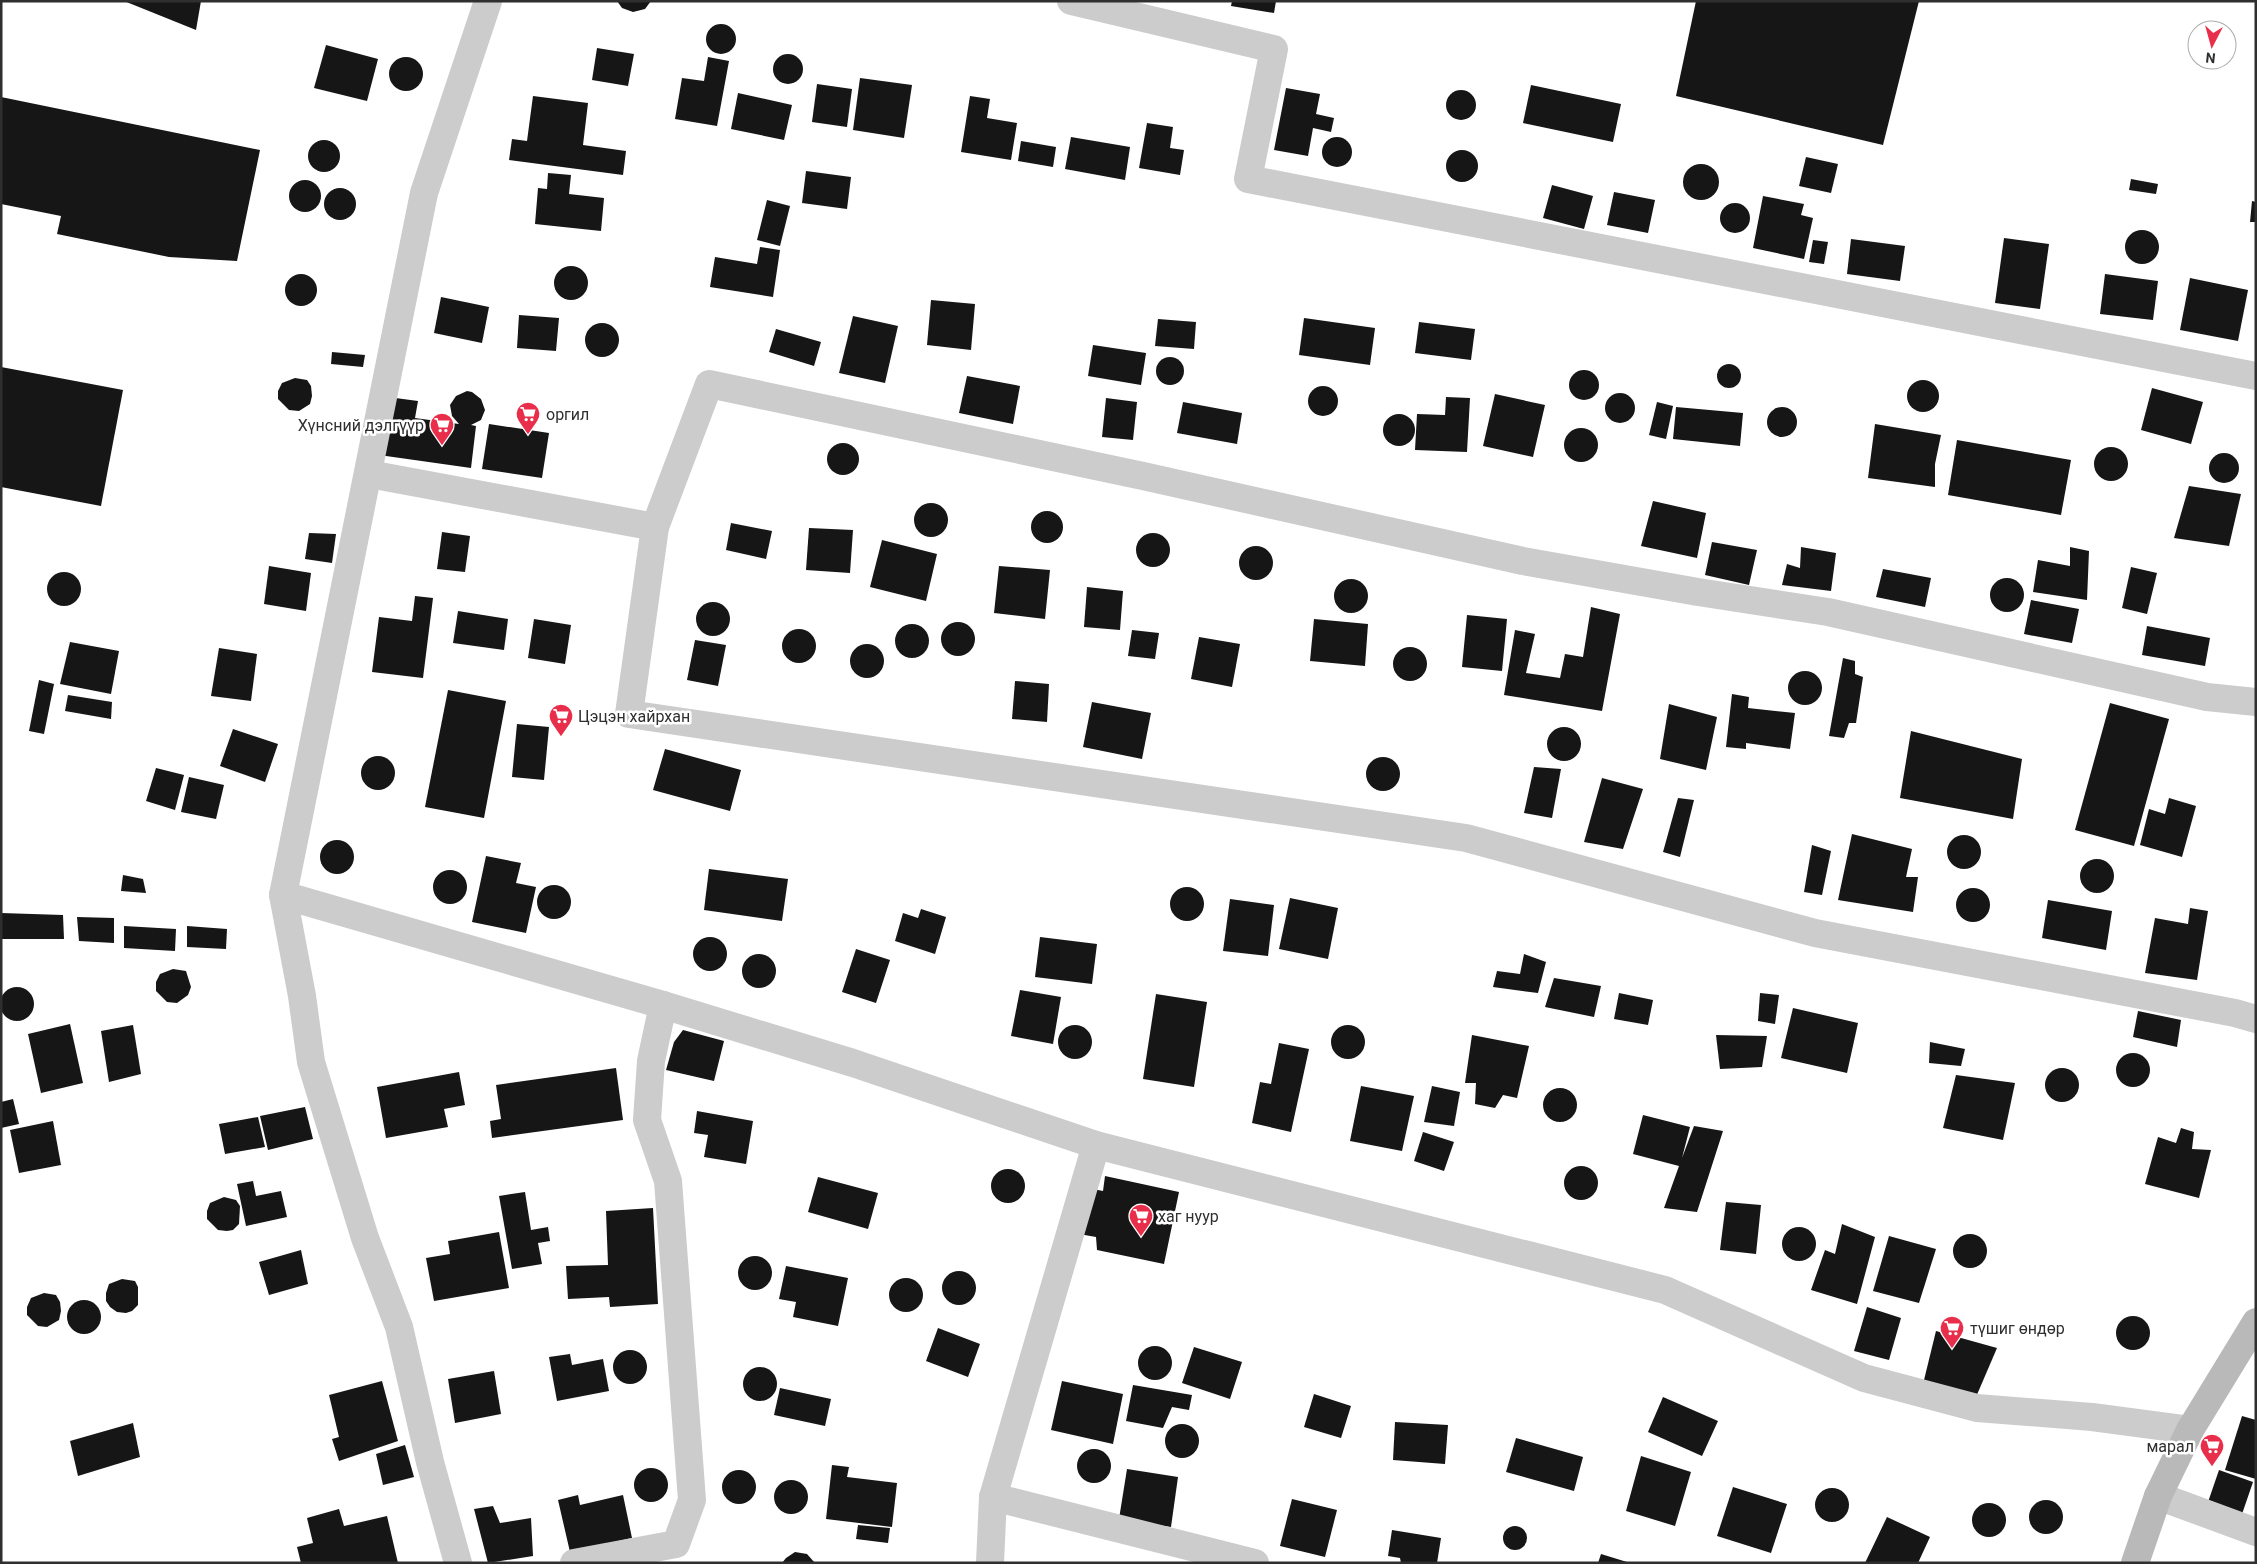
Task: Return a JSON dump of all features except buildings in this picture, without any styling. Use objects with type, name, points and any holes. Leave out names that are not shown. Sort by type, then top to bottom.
[{"type":"main road","points":[[2135,1563],[2158,1496],[2190,1430],[2256,1322]]},
{"type":"street","points":[[458,1563],[430,1462],[399,1327],[365,1238],[311,1062],[302,996],[283,895],[424,193],[488,1]]},
{"type":"street","points":[[1071,1],[1274,49],[1248,179],[2256,376]]},
{"type":"street","points":[[2256,702],[2207,697],[1828,612],[1698,592],[1523,561],[1143,476],[709,384],[655,527],[629,714],[1466,838],[1815,933],[2235,1013],[2256,1019]]},
{"type":"street","points":[[369,474],[655,527]]},
{"type":"street","points":[[283,895],[663,1005],[853,1063],[1096,1145],[1665,1290],[1864,1378],[1977,1408],[2092,1417],[2190,1430]]},
{"type":"street","points":[[574,1563],[676,1544],[692,1500],[668,1181],[647,1120],[650,1061],[663,1005]]},
{"type":"street","points":[[990,1563],[993,1497],[1096,1145]]},
{"type":"street","points":[[2158,1496],[2256,1532]]},
{"type":"street","points":[[993,1497],[1255,1563]]},
{"type":"place","name":"оргил","points":[[528,435]]},
{"type":"place","name":"Хүнсний дэлгүүр","points":[[442,446]]},
{"type":"place","name":"Цэцэн хайрхан","points":[[561,737]]},
{"type":"place","name":"хаг нуур","points":[[1141,1237]]},
{"type":"place","name":"түшиг өндөр","points":[[1952,1349]]},
{"type":"place","name":"марал","points":[[2212,1467]]}]
